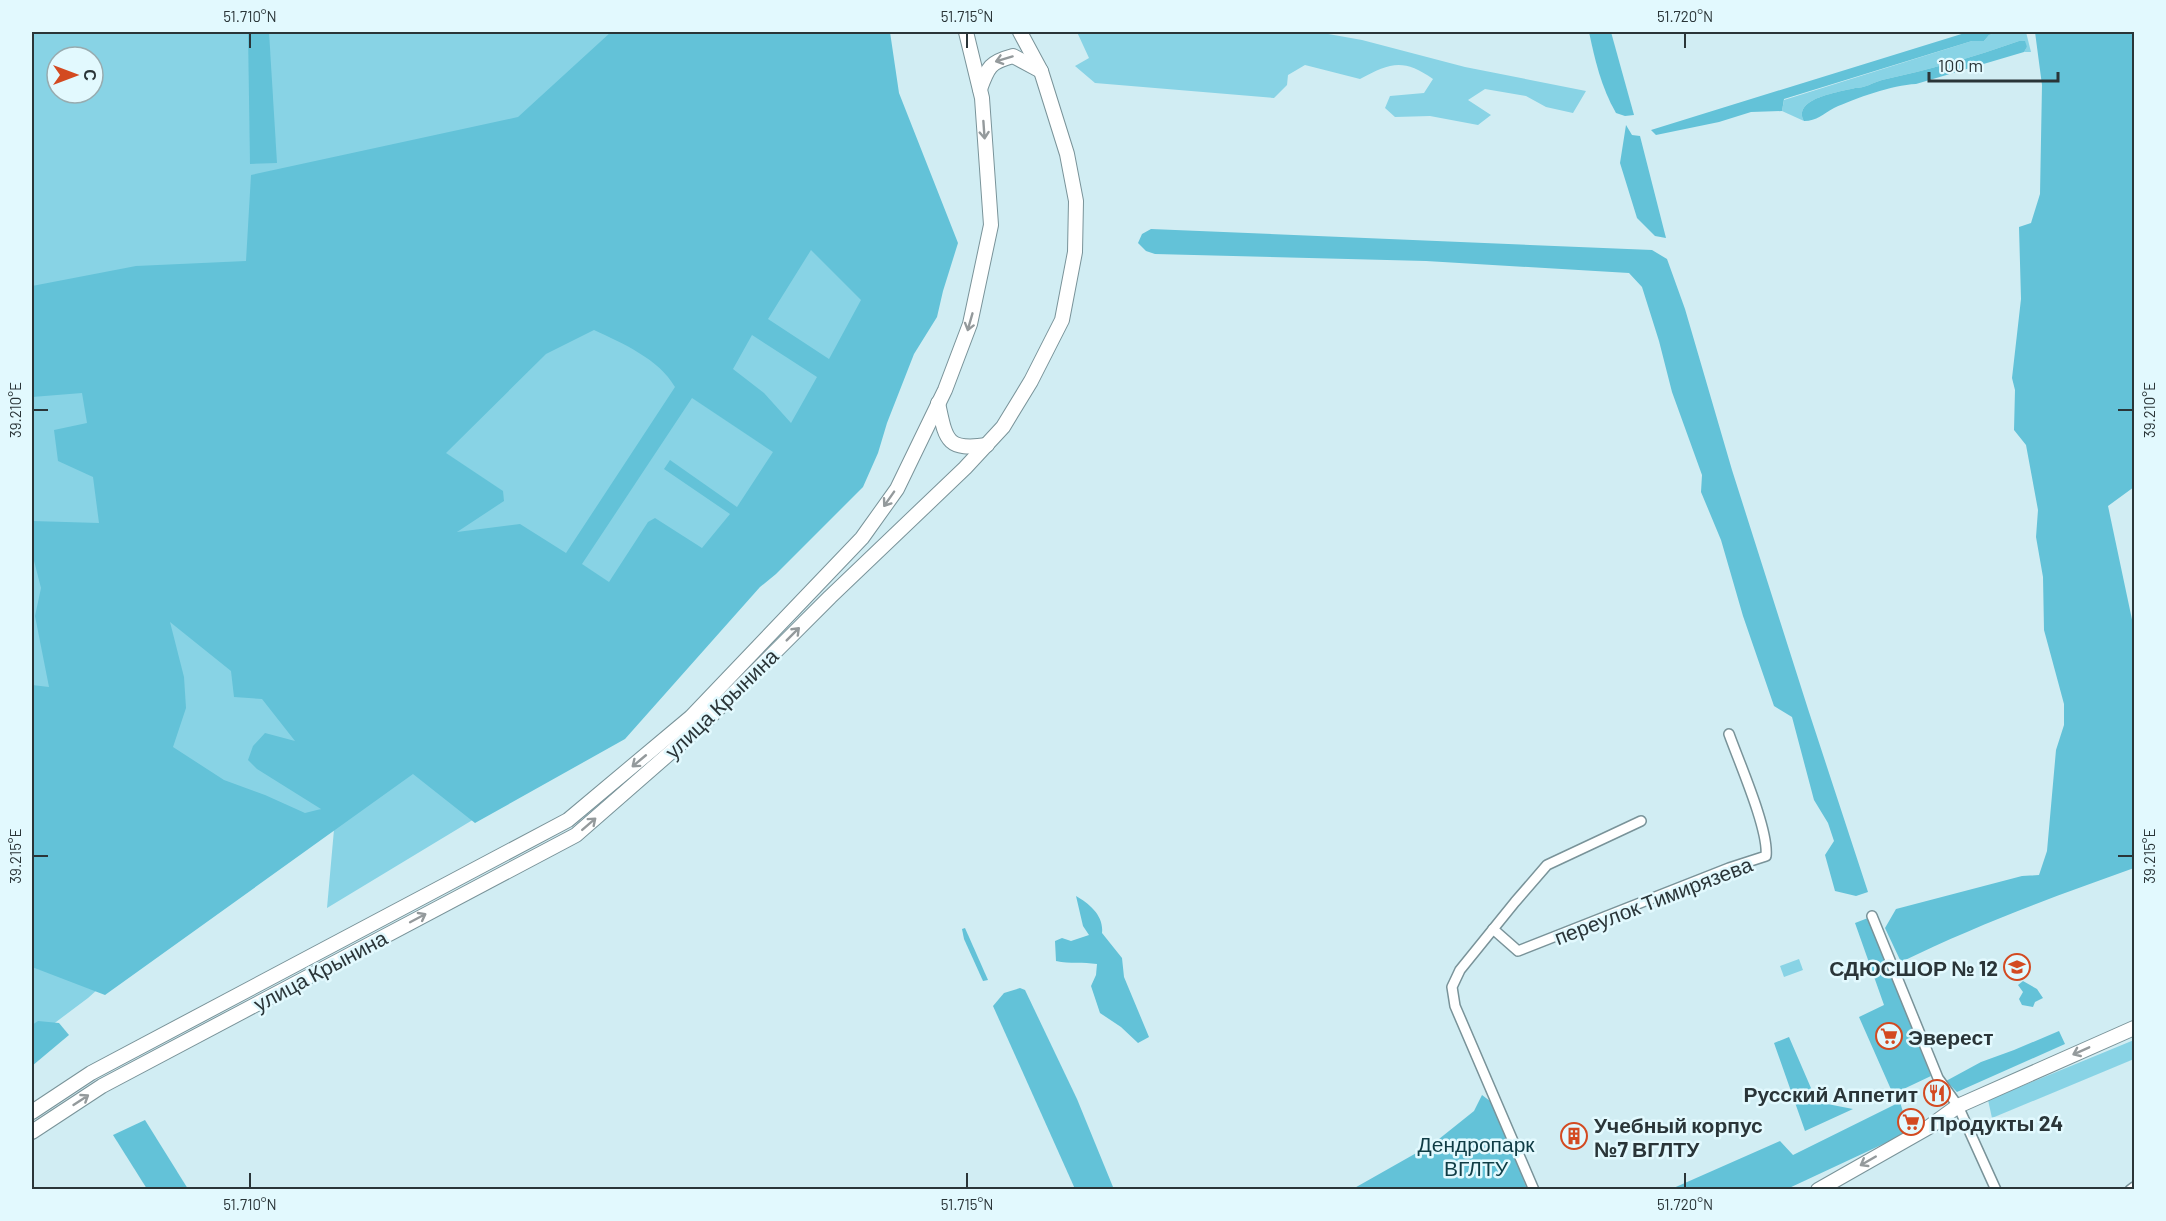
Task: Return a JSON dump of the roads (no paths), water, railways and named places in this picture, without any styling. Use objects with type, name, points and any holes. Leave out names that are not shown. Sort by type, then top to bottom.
[{"type":"main road","name":"улица Крынина","points":[[32,1112],[102,1067],[568,820],[691,717],[862,538],[897,489],[939,403],[970,324],[991,225],[980,89],[966,32]]},
{"type":"main road","name":"улица Крынина","points":[[32,1132],[102,1086],[576,835],[704,724],[1004,427],[1062,320],[1075,252],[1076,201],[1067,154],[1041,71],[1020,32]]},
{"type":"main road","points":[[980,89],[987,70],[995,60],[1013,56],[1041,71]]},
{"type":"main road","points":[[939,403],[944,429],[951,442],[965,448],[987,445]]},
{"type":"main road","points":[[1818,1190],[1929,1127],[1958,1106],[2134,1028]]},
{"type":"street","name":"переулок Тимирязева","points":[[1493,929],[1518,951],[1729,868],[1766,856],[1767,846],[1729,734]]},
{"type":"street","points":[[1534,1190],[1455,1006],[1452,987],[1460,970],[1547,865],[1641,821]]},
{"type":"street","points":[[1872,916],[1938,1078],[1958,1106],[1996,1190]]},
{"type":"street","points":[[2130,1190],[2134,1187]]},
{"type":"place","name":"СДЮСШОР № 12","points":[[2017,967]]},
{"type":"place","name":"Эверест","points":[[1889,1036]]},
{"type":"place","name":"Русский Аппетит","points":[[1937,1093]]},
{"type":"place","name":"Продукты 24","points":[[1911,1122]]},
{"type":"place","name":"Учебный корпус №7 ВГЛТУ","points":[[1574,1136]]},
{"type":"park label","name":"Дендропарк ВГЛТУ","points":[[1476,1155]]}]
